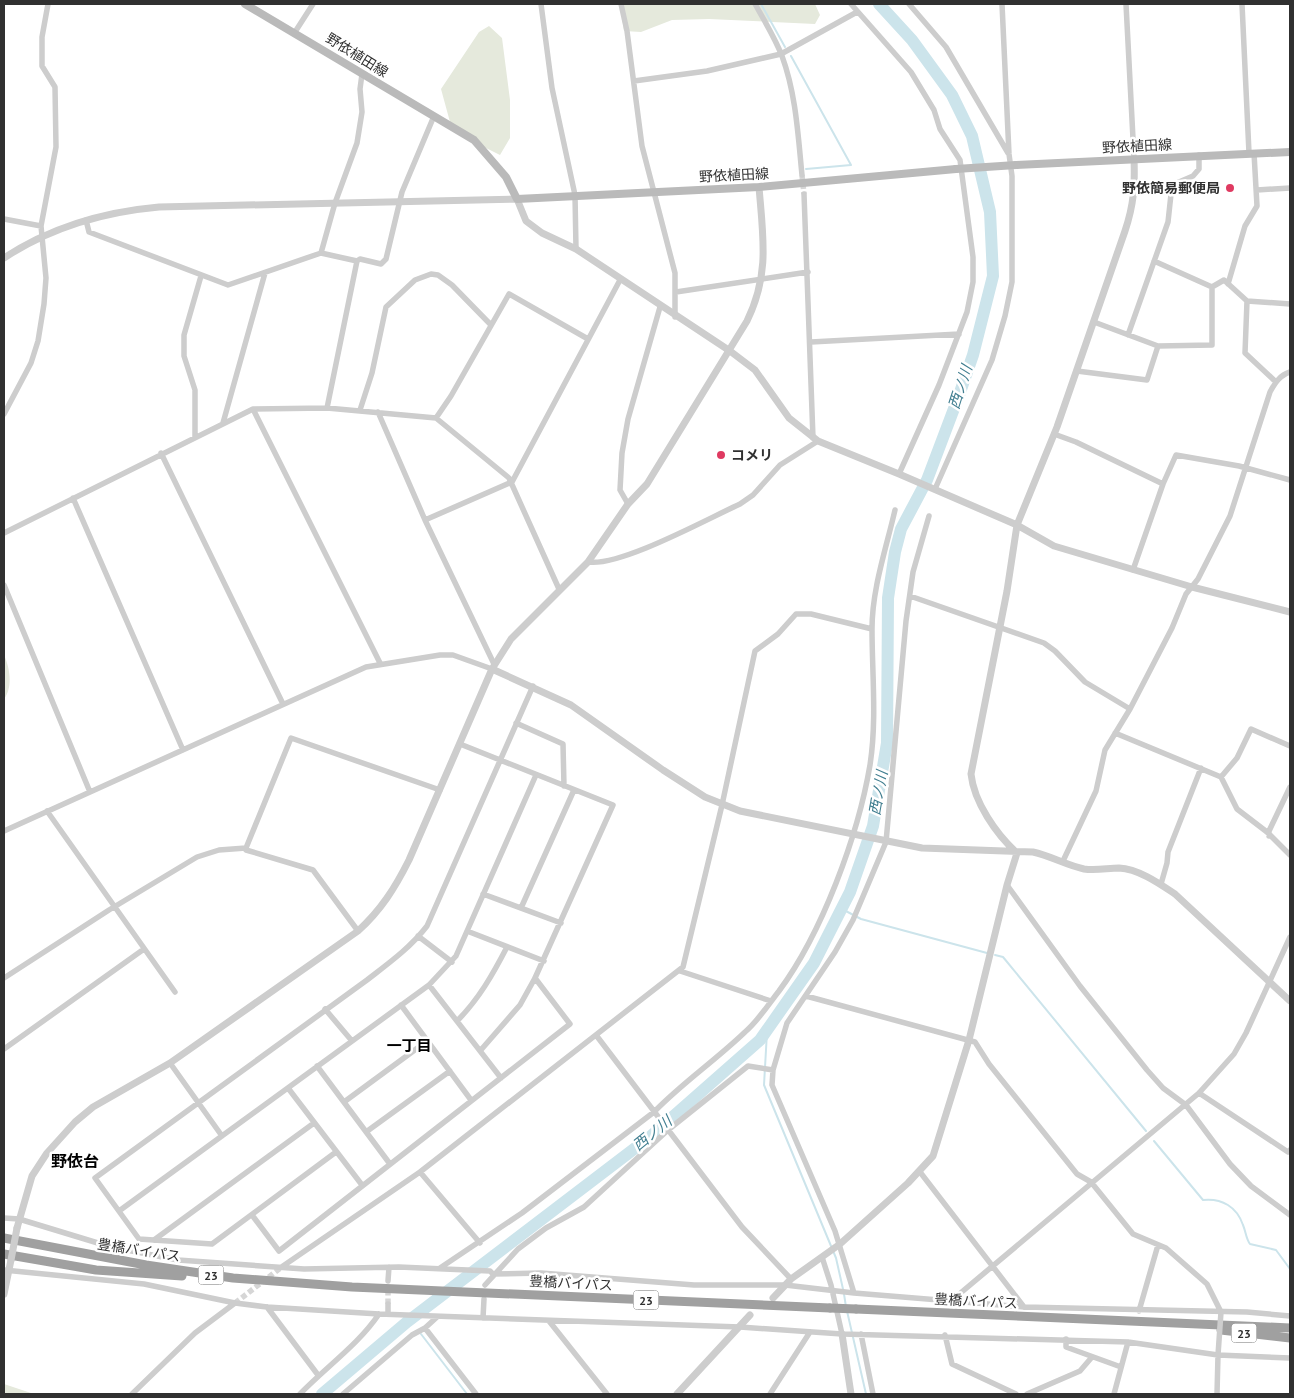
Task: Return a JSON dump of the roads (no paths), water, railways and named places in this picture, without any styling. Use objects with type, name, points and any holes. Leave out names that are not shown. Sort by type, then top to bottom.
[{"type":"highway","name":"豊橋バイパス","points":[[4,1238],[108,1259],[233,1278],[462,1292],[1199,1325],[1290,1327]]},
{"type":"highway","name":"23","points":[[7,1257],[96,1270],[233,1278]]},
{"type":"highway","name":"23","points":[[1199,1325],[1232,1332],[1290,1338]]},
{"type":"main road","name":"野依植田線","points":[[245,4],[474,140],[506,177],[517,199],[759,187],[1016,165],[1290,152]]},
{"type":"street","points":[[4,414],[25,376],[38,341],[46,278],[41,226],[56,146],[55,86],[42,66],[42,37],[48,4]]},
{"type":"street","points":[[295,32],[313,4]]},
{"type":"street","points":[[542,4],[552,88],[575,196],[576,249]]},
{"type":"street","points":[[621,4],[634,81],[642,146],[656,192],[675,273],[675,317]]},
{"type":"street","points":[[755,4],[781,54],[793,95],[802,175]]},
{"type":"street","points":[[851,4],[911,72],[934,110],[940,129],[960,160],[973,257],[973,282],[959,334],[899,474]]},
{"type":"street","points":[[908,4],[946,47],[1009,154]]},
{"type":"street","points":[[935,489],[992,360],[1005,316],[1012,282],[1012,176],[1009,154],[1002,4]]},
{"type":"street","points":[[1017,853],[1007,844],[976,795],[971,774],[1017,525],[1077,371],[1133,207],[1136,184],[1126,4]]},
{"type":"street","points":[[1228,284],[1245,226],[1257,206],[1257,190],[1251,153],[1242,4]]},
{"type":"street","points":[[634,81],[707,71],[781,54],[857,12]]},
{"type":"street","points":[[321,253],[335,203],[357,143],[362,112],[360,89],[362,74]]},
{"type":"street","points":[[86,220],[89,232],[228,285],[321,253],[356,261],[360,259],[378,263],[384,262],[399,201],[434,116]]},
{"type":"street","points":[[1128,335],[1168,222],[1172,185],[1193,176],[1199,169],[1199,155]]},
{"type":"street","points":[[4,1294],[7,1257],[32,1176],[62,1134],[93,1108],[170,1063],[358,931],[376,915],[394,890],[410,860],[493,667],[511,638],[588,562],[628,504],[647,484],[730,351],[756,302],[762,279],[765,250],[759,187]]},
{"type":"street","points":[[1257,190],[1290,188]]},
{"type":"street","points":[[804,194],[816,440]]},
{"type":"street","points":[[4,258],[41,236],[86,220],[128,210],[159,207],[517,199],[526,221],[542,233],[576,249],[675,317],[730,351],[755,370],[789,418],[816,440],[1017,525],[1054,546],[1192,587],[1290,612]]},
{"type":"street","points":[[4,219],[41,226]]},
{"type":"street","points":[[327,408],[356,261]]},
{"type":"street","points":[[1154,261],[1212,287]]},
{"type":"street","points":[[676,292],[808,272]]},
{"type":"street","points":[[223,423],[265,273]]},
{"type":"street","points":[[360,410],[372,373],[386,307],[415,280],[431,274],[438,275],[452,285],[491,324]]},
{"type":"street","points":[[195,437],[195,390],[184,356],[184,335],[201,276]]},
{"type":"street","points":[[425,520],[512,482],[620,280]]},
{"type":"street","points":[[1212,287],[1224,280],[1247,301],[1290,304]]},
{"type":"street","points":[[1094,322],[1158,346],[1212,345],[1212,287]]},
{"type":"street","points":[[436,418],[451,396],[509,294],[588,339]]},
{"type":"street","points":[[1247,301],[1245,353],[1276,382]]},
{"type":"street","points":[[628,504],[620,490],[622,453],[628,419],[660,307]]},
{"type":"street","points":[[811,342],[959,334]]},
{"type":"street","points":[[1077,371],[1147,380],[1158,346]]},
{"type":"street","points":[[1063,861],[1096,791],[1105,750],[1130,709],[1172,628],[1186,594],[1192,587],[1230,516],[1258,426],[1276,382],[1284,374],[1290,372]]},
{"type":"street","points":[[4,533],[253,409],[327,408],[360,410],[436,418],[512,482],[559,590]]},
{"type":"street","points":[[253,409],[380,663]]},
{"type":"street","points":[[378,412],[425,520],[493,667]]},
{"type":"street","points":[[1054,434],[1084,446],[1163,484]]},
{"type":"street","points":[[588,562],[610,561],[651,545],[740,504],[753,495],[780,465],[816,440]]},
{"type":"street","points":[[162,453],[283,704]]},
{"type":"street","points":[[1133,570],[1163,484],[1176,456],[1246,469],[1290,480]]},
{"type":"street","points":[[73,498],[182,750]]},
{"type":"street","points":[[443,1269],[654,1112],[747,1031],[771,1001],[802,953],[842,868],[870,764],[873,735],[872,629],[876,588],[896,510]]},
{"type":"street","points":[[851,1293],[838,1246],[772,1085],[771,1070],[787,1023],[836,952],[857,912],[886,842],[913,572],[929,516]]},
{"type":"street","points":[[4,585],[90,792]]},
{"type":"street","points":[[910,596],[1044,644],[1055,650],[1085,682],[1130,709]]},
{"type":"street","points":[[283,1266],[420,1172],[680,970],[686,962],[755,651],[778,634],[796,614],[811,614],[872,629]]},
{"type":"street","points":[[4,831],[283,704],[380,663],[426,656],[453,655],[493,667],[579,710],[628,748],[705,797],[740,811],[922,848],[1049,855],[1086,869],[1126,869],[1161,884],[1176,894],[1290,1002]]},
{"type":"street","points":[[336,1152],[212,1244],[138,1239],[95,1178],[405,950],[427,926],[533,686]]},
{"type":"street","points":[[516,723],[563,744],[564,786]]},
{"type":"street","points":[[1221,777],[1237,758],[1251,729],[1290,746]]},
{"type":"street","points":[[1115,733],[1221,777],[1231,801],[1237,809],[1290,855]]},
{"type":"street","points":[[246,848],[291,738],[440,790]]},
{"type":"street","points":[[460,744],[613,805],[535,978],[520,1005],[480,1051]]},
{"type":"street","points":[[1161,884],[1168,852],[1201,768]]},
{"type":"street","points":[[119,1211],[429,985],[452,962],[536,775]]},
{"type":"street","points":[[1269,836],[1272,824],[1290,787]]},
{"type":"street","points":[[521,908],[574,790]]},
{"type":"street","points":[[47,812],[176,992]]},
{"type":"street","points":[[4,978],[116,906],[204,853],[246,848],[246,850],[313,870],[358,931]]},
{"type":"street","points":[[773,1298],[791,1279],[838,1246],[920,1172],[932,1156],[939,1139],[969,1040],[1007,885],[1017,853]]},
{"type":"street","points":[[1007,885],[1080,986],[1147,1070],[1163,1088],[1186,1105],[1230,1164],[1251,1186],[1290,1215]]},
{"type":"street","points":[[484,894],[561,923]]},
{"type":"street","points":[[467,931],[544,961]]},
{"type":"street","points":[[418,936],[452,962]]},
{"type":"street","points":[[951,1301],[992,1264],[1199,1093],[1234,1054],[1265,996],[1290,938]]},
{"type":"street","points":[[457,1021],[473,1006],[490,980],[507,947]]},
{"type":"street","points":[[4,1049],[144,948]]},
{"type":"street","points":[[680,970],[771,1001]]},
{"type":"street","points":[[252,1215],[279,1251],[570,1024],[535,978]]},
{"type":"street","points":[[429,985],[501,1078]]},
{"type":"street","points":[[806,996],[976,1042],[989,1064],[1077,1174],[1091,1182],[1133,1234],[1166,1248],[1207,1284],[1221,1312],[1217,1394]]},
{"type":"street","points":[[401,1005],[471,1100]]},
{"type":"street","points":[[325,1009],[352,1041]]},
{"type":"street","points":[[596,1035],[742,1227],[791,1279]]},
{"type":"street","points":[[344,1102],[427,1041]]},
{"type":"street","points":[[170,1063],[222,1136]]},
{"type":"street","points":[[317,1066],[390,1164]]},
{"type":"street","points":[[485,1285],[492,1272],[518,1249],[546,1228],[584,1207],[668,1130],[748,1066],[771,1070]]},
{"type":"street","points":[[366,1132],[450,1071]]},
{"type":"street","points":[[288,1088],[362,1185]]},
{"type":"street","points":[[1199,1093],[1288,1152],[1290,1150]]},
{"type":"street","points":[[154,1240],[314,1123]]},
{"type":"street","points":[[420,1172],[480,1243]]},
{"type":"street","points":[[920,1172],[1024,1307]]},
{"type":"street","points":[[4,1218],[20,1219],[111,1247],[162,1258],[220,1265],[283,1266],[304,1269],[389,1267],[541,1273],[694,1285],[785,1285],[851,1293],[1024,1307],[1221,1312],[1290,1316]]},
{"type":"street","points":[[1139,1311],[1158,1245]]},
{"type":"street","points":[[824,1256],[835,1291],[844,1334],[851,1394]]},
{"type":"street","points":[[388,1281],[389,1267]]},
{"type":"street","points":[[6,1270],[144,1284],[235,1303],[267,1307],[437,1317],[740,1327],[844,1334],[945,1335],[1128,1342],[1218,1355],[1290,1358]]},
{"type":"street","points":[[483,1318],[484,1299]]},
{"type":"street","points":[[132,1394],[195,1333],[235,1303]]},
{"type":"street","points":[[388,1304],[388,1314]]},
{"type":"street","points":[[267,1307],[318,1375]]},
{"type":"street","points":[[300,1394],[318,1375],[366,1333],[379,1314]]},
{"type":"street","points":[[677,1394],[750,1315]]},
{"type":"street","points":[[343,1394],[412,1335],[425,1328],[437,1317]]},
{"type":"street","points":[[549,1321],[607,1394]]},
{"type":"street","points":[[425,1328],[476,1394]]},
{"type":"street","points":[[770,1394],[810,1332]]},
{"type":"street","points":[[858,1334],[874,1394]]},
{"type":"street","points":[[945,1335],[952,1364],[1016,1394]]},
{"type":"street","points":[[1066,1340],[1066,1347],[1121,1366]]},
{"type":"street","points":[[1114,1394],[1128,1342]]},
{"type":"street","points":[[1028,1394],[1080,1371],[1092,1357]]},
{"type":"waterway","points":[[761,4],[785,47]]},
{"type":"waterway","name":"西ノ川","points":[[322,1394],[407,1322],[651,1136],[760,1040],[814,963],[850,892],[873,826],[887,743],[888,598],[895,552],[901,529],[927,480],[958,398],[973,355],[993,276],[990,212],[972,136],[952,95],[912,40],[879,4]]},
{"type":"waterway","points":[[791,56],[851,165],[806,169]]},
{"type":"waterway","points":[[842,909],[861,919],[987,953]]},
{"type":"waterway","points":[[995,955],[1003,957],[1146,1131]]},
{"type":"waterway","points":[[767,1032],[764,1085],[836,1258],[843,1289]]},
{"type":"waterway","points":[[1154,1141],[1203,1200],[1222,1202],[1228,1205],[1237,1213],[1250,1244],[1276,1250],[1290,1269]]},
{"type":"waterway","points":[[844,1294],[846,1307]]},
{"type":"waterway","points":[[847,1311],[866,1394]]},
{"type":"waterway","points":[[421,1334],[467,1394]]},
{"type":"tunnel","points":[[802,175],[804,194]]},
{"type":"tunnel","points":[[235,1303],[283,1266]]},
{"type":"tunnel","points":[[388,1286],[388,1304]]},
{"type":"place","name":"野依簡易郵便局","points":[[1230,188]]},
{"type":"place","name":"コメリ","points":[[721,455]]},
{"type":"district","name":"一丁目","points":[[409,1045]]},
{"type":"district","name":"野依台","points":[[75,1161]]}]
